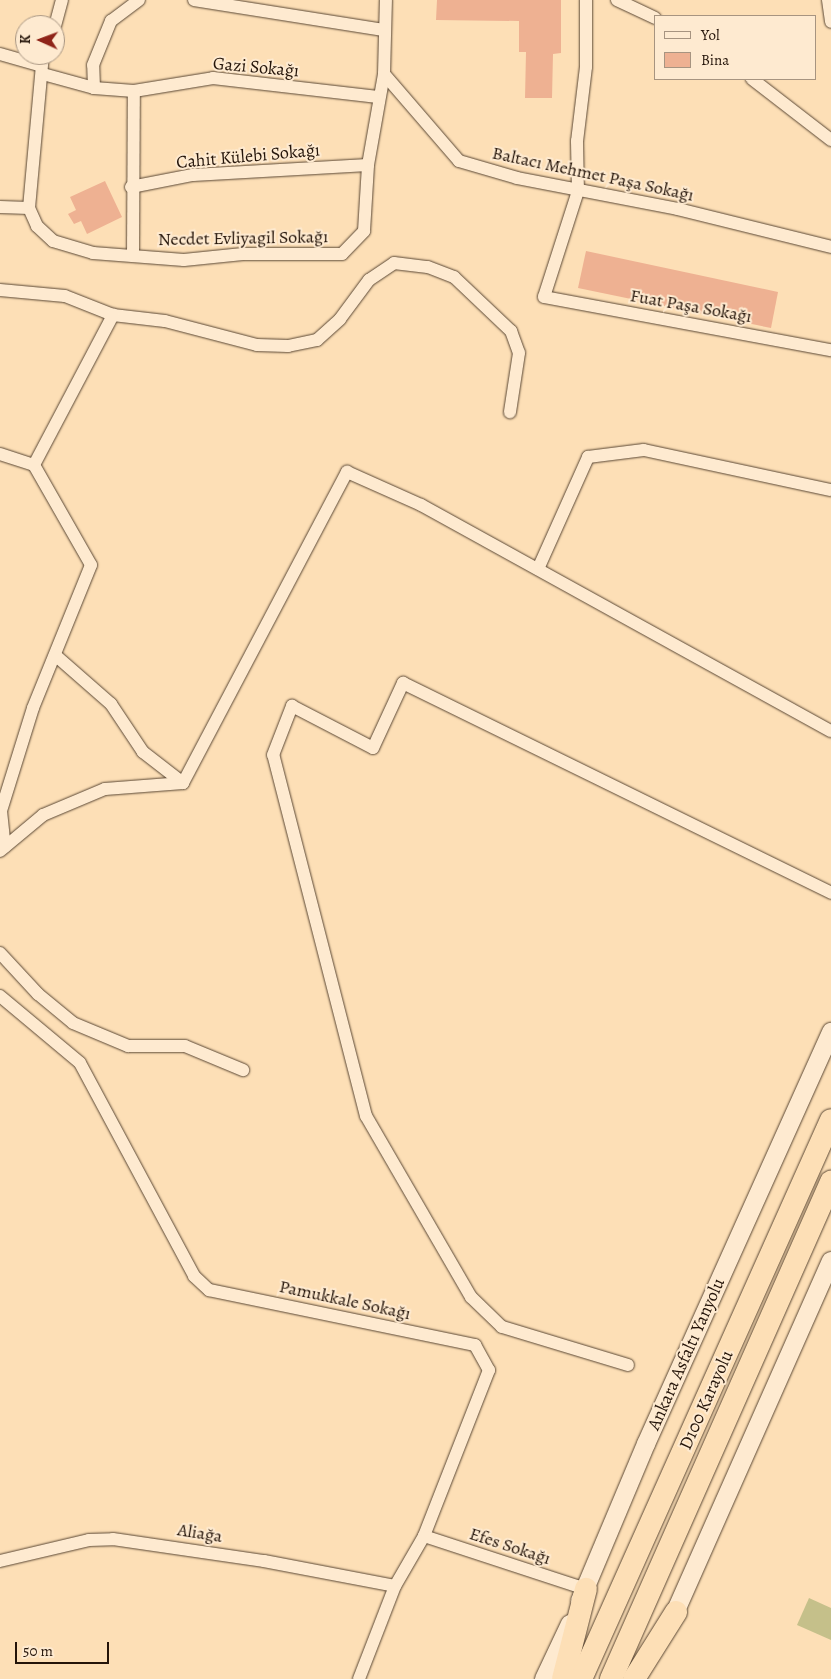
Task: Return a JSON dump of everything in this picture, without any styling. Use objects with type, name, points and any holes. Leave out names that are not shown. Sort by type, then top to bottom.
[{"type":"highway","name":"D100 Karayolu","points":[[581,1679],[831,1120]]},
{"type":"highway","name":"D100 Karayolu","points":[[611,1679],[831,1182]]},
{"type":"highway","points":[[563,1679],[586,1589]]},
{"type":"highway","points":[[634,1679],[676,1612]]},
{"type":"main road","name":"Ankara Asfaltı Yanyolu","points":[[544,1679],[586,1589],[654,1426],[831,1032]]},
{"type":"main road","points":[[646,1679],[831,1260]]},
{"type":"street","points":[[58,15],[62,0]]},
{"type":"street","points":[[94,88],[92,65],[111,22],[139,0]]},
{"type":"street","points":[[194,0],[384,30]]},
{"type":"street","name":"Necdet Evliyagil Sokağı","points":[[29,208],[37,226],[53,241],[93,253],[184,260],[243,254],[342,254],[364,231],[368,165],[378,97],[384,74],[386,0]]},
{"type":"street","points":[[578,191],[577,141],[586,67],[586,0]]},
{"type":"street","points":[[617,0],[654,18]]},
{"type":"street","points":[[825,2],[831,22]]},
{"type":"street","name":"Gazi Sokağı","points":[[0,54],[15,58]]},
{"type":"street","points":[[0,207],[29,208],[42,65]]},
{"type":"street","name":"Gazi Sokağı","points":[[42,65],[94,88],[134,91],[213,78],[378,97]]},
{"type":"street","name":"Baltacı Mehmet Paşa Sokağı","points":[[384,74],[459,161],[578,191],[678,209],[831,247]]},
{"type":"street","points":[[753,80],[831,140]]},
{"type":"street","points":[[133,256],[131,188],[134,91]]},
{"type":"street","name":"Cahit Külebi Sokağı","points":[[131,188],[193,175],[368,165]]},
{"type":"street","name":"Fuat Paşa Sokağı","points":[[578,191],[544,297],[831,350]]},
{"type":"street","points":[[0,290],[65,296],[114,315],[165,321],[257,345],[288,346],[317,340],[340,319],[369,280],[394,263],[428,267],[454,277],[511,331],[519,353],[510,412]]},
{"type":"street","points":[[34,465],[114,315]]},
{"type":"street","points":[[538,569],[588,457],[644,450],[831,490]]},
{"type":"street","points":[[0,454],[34,465],[91,564],[33,708],[1,811],[3,849]]},
{"type":"street","points":[[183,783],[347,472],[421,505],[831,731]]},
{"type":"street","points":[[54,655],[112,704],[143,752],[183,783]]},
{"type":"street","points":[[628,1365],[502,1326],[477,1303],[366,1116],[273,755],[292,706],[373,748],[403,683],[831,893]]},
{"type":"street","points":[[3,849],[43,816],[105,789],[183,783]]},
{"type":"street","points":[[0,953],[38,994],[73,1022],[128,1046],[185,1046],[243,1070]]},
{"type":"street","name":"Pamukkale Sokağı","points":[[0,996],[80,1063],[194,1276],[209,1290],[475,1345],[489,1370],[424,1536],[395,1586],[359,1679]]},
{"type":"street","name":"Efes Sokağı","points":[[424,1536],[586,1589]]},
{"type":"street","name":"Aliağa","points":[[0,1561],[89,1540],[113,1539],[264,1561],[395,1586]]},
{"type":"shaded area","points":[[809,1598],[831,1608],[831,1640],[797,1625]]},
{"type":"building","points":[[437,0],[561,0],[561,53],[553,54],[552,98],[525,98],[526,52],[519,52],[519,21],[436,20]]},
{"type":"building","points":[[105,181],[122,217],[87,234],[81,221],[74,224],[68,214],[76,210],[70,197]]},
{"type":"building","points":[[586,251],[778,292],[771,328],[578,288]]}]
